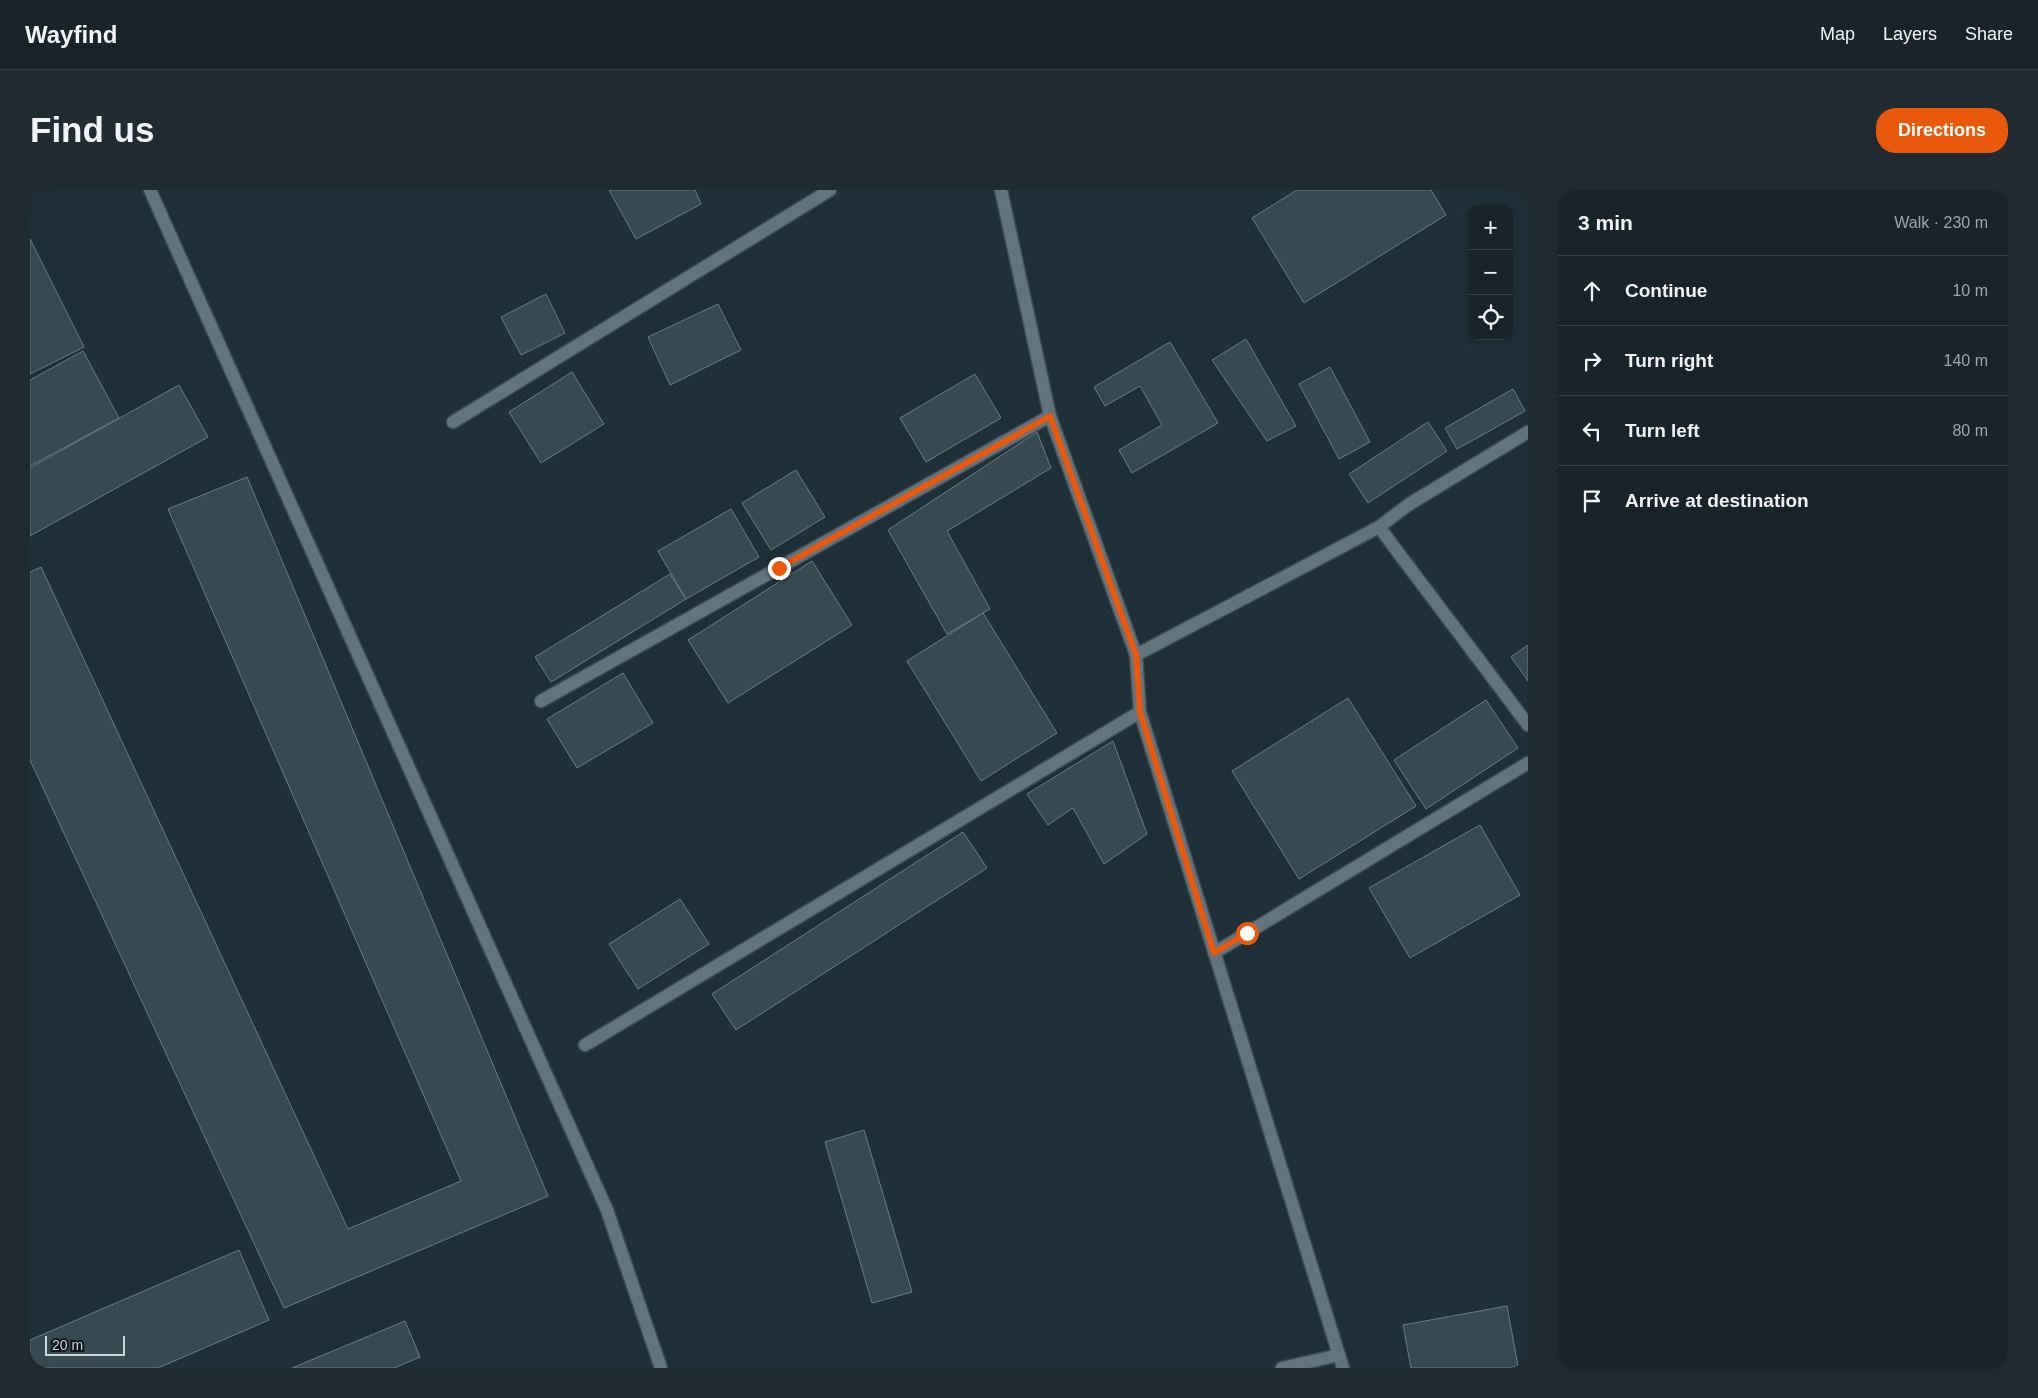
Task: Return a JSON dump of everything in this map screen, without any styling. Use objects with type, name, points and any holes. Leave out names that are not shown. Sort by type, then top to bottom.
[{"type":"street","points":[[150,190],[607,1210],[661,1368]]},
{"type":"street","points":[[453,422],[830,190]]},
{"type":"street","points":[[1001,190],[1050,416],[1136,655],[1140,712],[1343,1368]]},
{"type":"street","points":[[541,701],[1050,416]]},
{"type":"street","points":[[1136,655],[1378,526],[1408,505],[1528,432]]},
{"type":"street","points":[[1378,526],[1528,725]]},
{"type":"street","points":[[585,1044],[1140,712]]},
{"type":"street","points":[[1214,953],[1528,763]]},
{"type":"street","points":[[1282,1368],[1339,1355]]},
{"type":"building","points":[[609,190],[695,190],[701,204],[636,239]]},
{"type":"building","points":[[1297,190],[1431,190],[1446,215],[1304,303],[1252,218]]},
{"type":"building","points":[[30,239],[84,347],[30,374]]},
{"type":"building","points":[[546,294],[565,333],[521,355],[501,317]]},
{"type":"building","points":[[718,304],[741,350],[670,385],[648,337]]},
{"type":"building","points":[[1246,339],[1296,426],[1267,441],[1212,360]]},
{"type":"building","points":[[1170,342],[1218,423],[1132,473],[1119,450],[1162,425],[1140,386],[1105,406],[1094,387]]},
{"type":"building","points":[[83,351],[119,418],[30,466],[30,380]]},
{"type":"building","points":[[1330,367],[1370,442],[1339,459],[1299,384]]},
{"type":"building","points":[[572,372],[604,424],[541,463],[509,412]]},
{"type":"building","points":[[975,374],[1001,418],[926,462],[900,418]]},
{"type":"building","points":[[179,385],[208,437],[30,536],[30,468]]},
{"type":"building","points":[[1513,389],[1525,411],[1457,449],[1445,428]]},
{"type":"building","points":[[1428,422],[1447,451],[1368,503],[1349,474]]},
{"type":"building","points":[[1037,432],[1051,468],[947,531],[990,609],[947,634],[888,530]]},
{"type":"building","points":[[796,470],[825,517],[771,550],[742,503]]},
{"type":"building","points":[[247,477],[548,1196],[284,1308],[30,760],[30,572],[41,567],[348,1229],[461,1181],[168,509]]},
{"type":"building","points":[[731,509],[759,557],[686,599],[658,551]]},
{"type":"building","points":[[812,561],[852,625],[728,703],[688,640]]},
{"type":"building","points":[[670,574],[686,599],[551,682],[535,657]]},
{"type":"building","points":[[983,613],[1057,733],[981,781],[907,661]]},
{"type":"building","points":[[1528,645],[1528,681],[1511,657]]},
{"type":"building","points":[[623,673],[653,723],[577,768],[547,719]]},
{"type":"building","points":[[1348,698],[1416,806],[1299,879],[1232,771]]},
{"type":"building","points":[[1486,700],[1518,748],[1426,809],[1394,760]]},
{"type":"building","points":[[1113,741],[1147,834],[1104,864],[1073,808],[1048,825],[1027,794]]},
{"type":"building","points":[[1480,825],[1520,895],[1410,958],[1369,888]]},
{"type":"building","points":[[963,832],[987,868],[736,1030],[712,994]]},
{"type":"building","points":[[680,899],[709,944],[638,989],[609,944]]},
{"type":"building","points":[[864,1130],[912,1292],[872,1303],[825,1142]]},
{"type":"building","points":[[239,1250],[269,1320],[158,1368],[30,1368],[30,1340]]},
{"type":"building","points":[[1507,1306],[1518,1366],[1509,1368],[1411,1368],[1403,1325]]},
{"type":"building","points":[[405,1321],[420,1357],[394,1368],[292,1368]]},
{"type":"route","points":[[779,568],[1050,416],[1136,655],[1140,712],[1214,953],[1247,933]]}]
